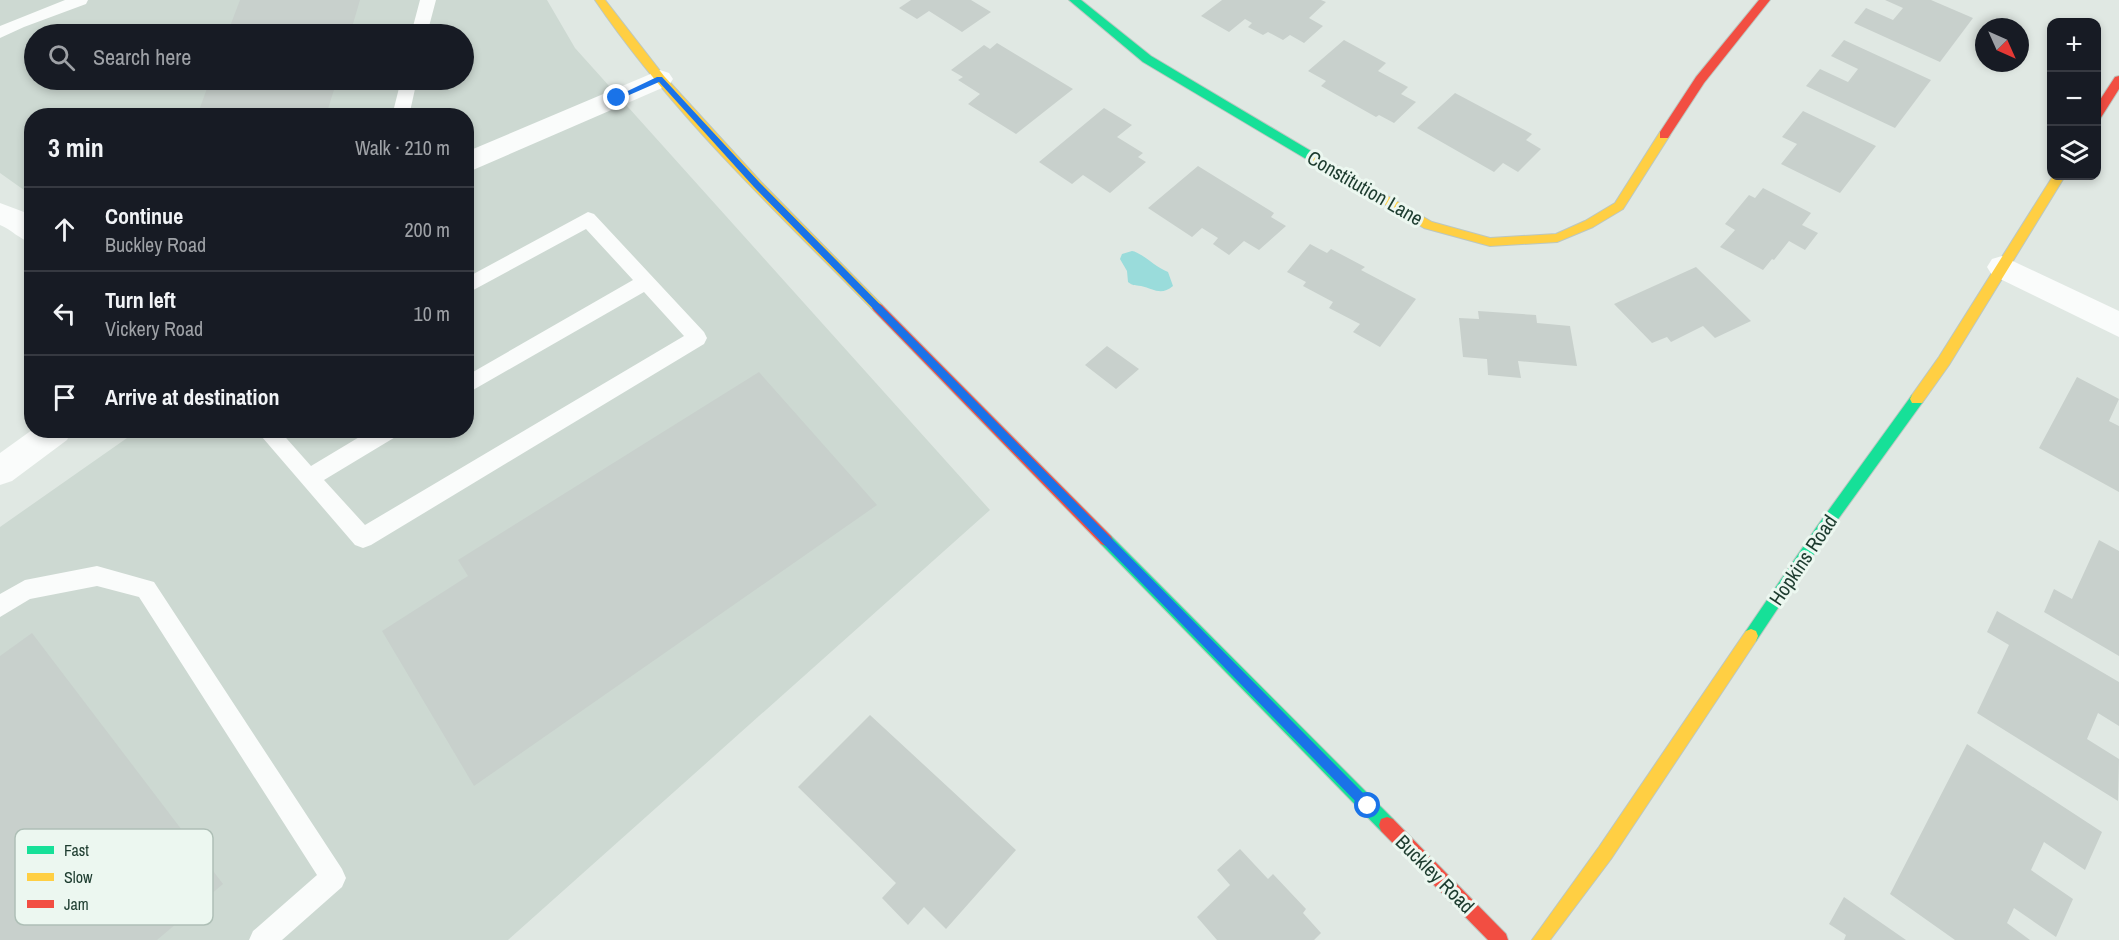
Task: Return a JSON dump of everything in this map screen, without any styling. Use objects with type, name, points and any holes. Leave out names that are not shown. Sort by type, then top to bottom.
[{"type":"street","name":"Buckley Road","points":[[600,0],[660,79],[757,185],[1500,940]]},
{"type":"street","name":"Constitution Lane","points":[[1074,0],[1147,59],[1428,225],[1490,242],[1557,238],[1589,224],[1619,206],[1700,80],[1765,0]]},
{"type":"street","points":[[474,160],[660,79]]},
{"type":"street","points":[[2101,109],[2119,80]]},
{"type":"street","name":"Hopkins Road","points":[[1540,940],[1605,853],[1823,529],[1944,361],[2056,180]]},
{"type":"street","points":[[0,214],[24,225]]},
{"type":"street","points":[[2002,267],[2119,325]]},
{"type":"street","points":[[0,471],[45,438]]},
{"type":"lane","points":[[0,33],[18,23],[80,0]]},
{"type":"lane","points":[[422,24],[428,0]]},
{"type":"lane","points":[[402,108],[406,90]]},
{"type":"lane","points":[[273,438],[363,538],[697,338],[588,219],[474,283]]},
{"type":"lane","points":[[474,381],[646,282]]},
{"type":"lane","points":[[309,478],[376,438]]},
{"type":"lane","points":[[0,607],[25,590],[97,576],[146,589],[333,878],[262,940]]},
{"type":"shaded area","points":[[0,0],[547,0],[575,48],[990,510],[508,940],[0,940],[0,527],[127,438],[474,438],[474,108],[24,108],[24,190],[0,173]]},
{"type":"water","points":[[1132,251],[1168,272],[1173,286],[1165,291],[1157,291],[1128,282],[1127,271],[1120,259],[1122,254]]},
{"type":"building","points":[[240,0],[360,0],[353,24],[231,24]]},
{"type":"building","points":[[911,0],[971,0],[991,12],[962,32],[929,11],[917,19],[899,8]]},
{"type":"building","points":[[1222,0],[1321,0],[1326,2],[1309,18],[1323,26],[1304,43],[1290,35],[1283,40],[1268,32],[1263,35],[1248,27],[1252,23],[1245,19],[1229,32],[1201,16]]},
{"type":"building","points":[[1885,0],[1931,0],[1973,18],[1940,62],[1854,23],[1866,8],[1893,20],[1903,8]]},
{"type":"building","points":[[1344,40],[1386,63],[1378,71],[1408,87],[1401,94],[1416,102],[1394,123],[1379,115],[1376,117],[1321,86],[1326,81],[1308,71]]},
{"type":"building","points":[[1844,40],[1931,80],[1895,128],[1806,86],[1820,69],[1848,82],[1858,69],[1831,56]]},
{"type":"building","points":[[997,43],[1073,89],[1016,134],[968,104],[980,94],[958,80],[963,77],[951,70],[984,45],[990,49]]},
{"type":"building","points":[[206,90],[334,90],[328,108],[200,108]]},
{"type":"building","points":[[1455,93],[1532,134],[1526,140],[1541,149],[1518,172],[1503,163],[1494,172],[1417,128]]},
{"type":"building","points":[[1104,108],[1132,125],[1117,137],[1143,153],[1138,157],[1146,162],[1110,193],[1083,175],[1072,184],[1039,162]]},
{"type":"building","points":[[1803,111],[1876,146],[1840,193],[1781,164],[1797,144],[1782,137]]},
{"type":"building","points":[[1198,166],[1274,213],[1271,217],[1286,226],[1259,250],[1244,241],[1229,255],[1213,244],[1218,238],[1202,228],[1192,237],[1148,208]]},
{"type":"building","points":[[1763,188],[1811,213],[1802,225],[1818,233],[1805,250],[1789,241],[1763,270],[1720,247],[1735,230],[1725,224],[1749,195],[1755,198]]},
{"type":"building","points":[[1310,244],[1327,253],[1331,249],[1365,267],[1361,270],[1416,299],[1380,347],[1353,332],[1360,324],[1329,308],[1333,302],[1303,286],[1306,282],[1287,272]]},
{"type":"building","points":[[1696,267],[1751,321],[1715,338],[1703,326],[1671,342],[1667,337],[1652,343],[1614,304]]},
{"type":"building","points":[[1478,311],[1536,315],[1537,323],[1570,326],[1577,366],[1518,361],[1521,378],[1488,375],[1487,359],[1463,357],[1459,318],[1479,319]]},
{"type":"building","points":[[1107,346],[1139,369],[1116,389],[1085,365]]},
{"type":"building","points":[[759,372],[877,505],[474,786],[382,631],[468,576],[458,560]]},
{"type":"building","points":[[2077,377],[2119,399],[2109,421],[2119,426],[2119,492],[2039,448]]},
{"type":"building","points":[[2099,540],[2119,551],[2119,656],[2044,612],[2054,589],[2072,599]]},
{"type":"building","points":[[1997,611],[2119,682],[2119,726],[2098,713],[2087,739],[2119,759],[2118,801],[1977,713],[2009,645],[1987,632]]},
{"type":"building","points":[[32,633],[181,829],[15,829],[15,925],[175,925],[157,940],[0,940],[0,656]]},
{"type":"building","points":[[870,715],[1016,850],[946,929],[924,907],[908,925],[882,898],[896,883],[798,787]]},
{"type":"building","points":[[1967,744],[2102,832],[2085,870],[2044,842],[2031,870],[2073,899],[2056,937],[2014,908],[2007,923],[2030,940],[1955,940],[1890,894]]},
{"type":"building","points":[[1240,849],[1268,879],[1273,874],[1306,909],[1303,913],[1321,933],[1314,940],[1217,940],[1197,917],[1230,885],[1217,870]]},
{"type":"building","points":[[213,871],[223,884],[213,892]]},
{"type":"building","points":[[1844,897],[1906,940],[1844,940],[1846,935],[1829,924]]},
{"type":"traffic: fast","points":[[1074,0],[1147,59],[1317,160]]},
{"type":"traffic: fast","points":[[1751,636],[1823,529],[1917,399]]},
{"type":"traffic: fast","points":[[1106,540],[1387,825]]},
{"type":"traffic: slow","points":[[600,0],[660,79],[757,185],[878,308]]},
{"type":"traffic: slow","points":[[1317,160],[1428,225],[1490,242],[1557,238],[1589,224],[1619,206],[1664,135]]},
{"type":"traffic: slow","points":[[1917,399],[1944,361],[2057,180]]},
{"type":"traffic: slow","points":[[1540,940],[1605,853],[1751,636]]},
{"type":"traffic: jam","points":[[1664,135],[1700,80],[1765,0]]},
{"type":"traffic: jam","points":[[2101,108],[2119,80]]},
{"type":"traffic: jam","points":[[878,308],[1106,540]]},
{"type":"traffic: jam","points":[[1387,825],[1500,940]]},
{"type":"route","points":[[617,98],[660,79],[757,185],[1368,806]]}]
